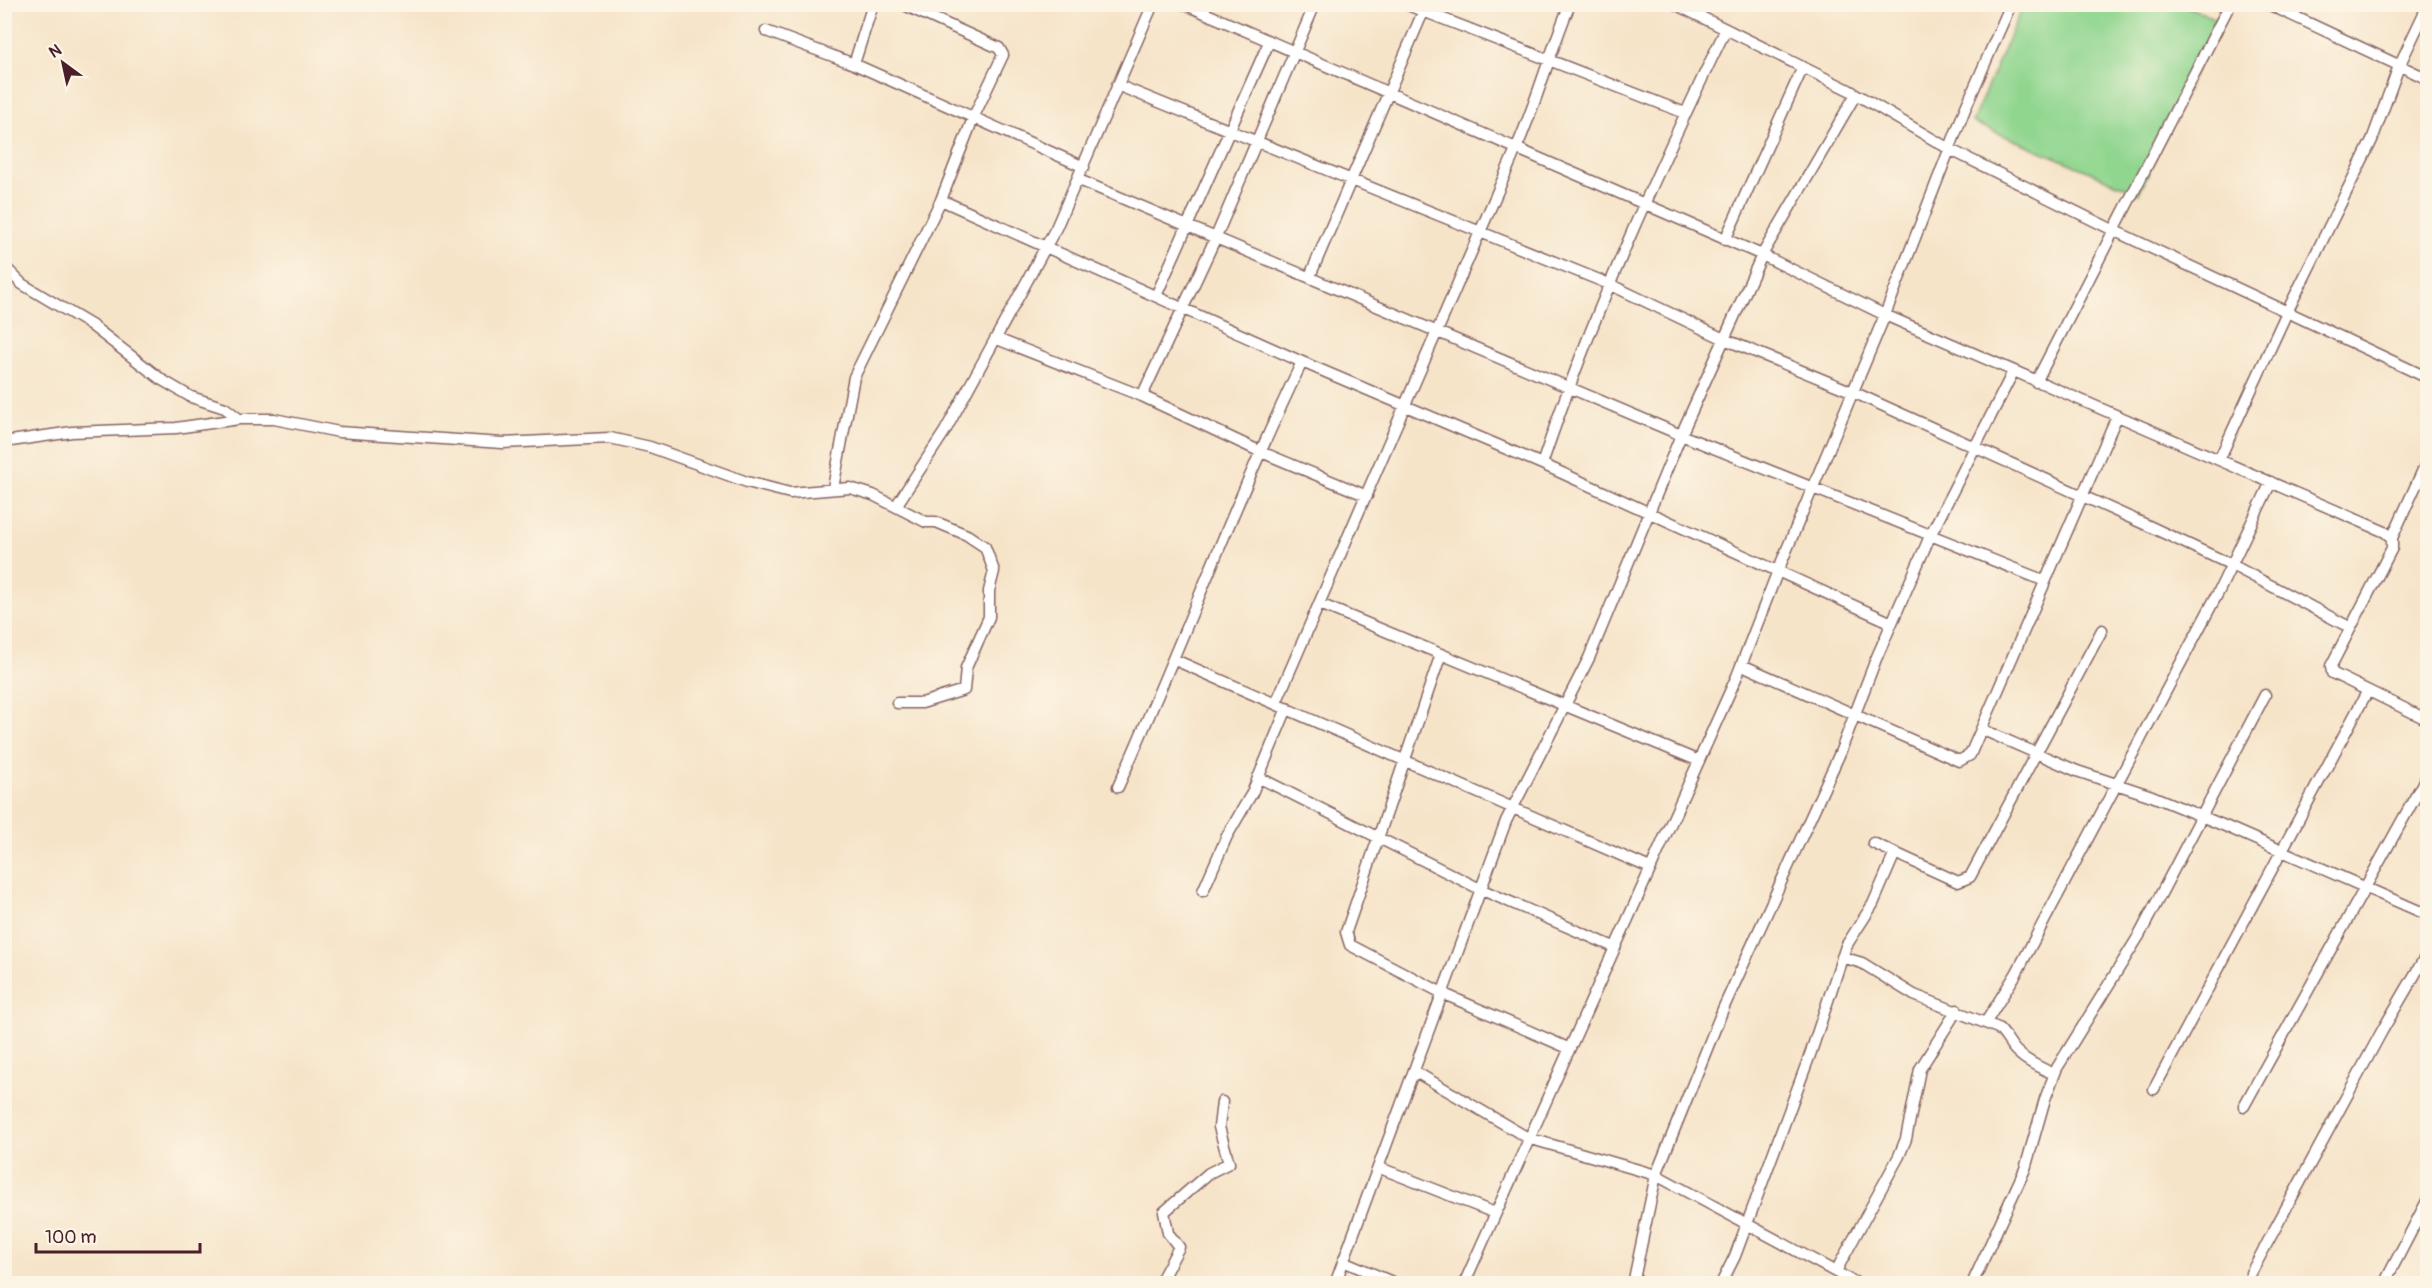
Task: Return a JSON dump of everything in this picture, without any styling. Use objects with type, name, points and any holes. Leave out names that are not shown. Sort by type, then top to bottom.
[{"type":"street","points":[[854,64],[873,4]]},
{"type":"street","points":[[833,488],[854,377],[940,200],[1003,51],[902,4]]},
{"type":"street","points":[[896,506],[945,431],[1047,246],[1079,180],[1153,4]]},
{"type":"street","points":[[1184,4],[1644,206],[1762,255],[1885,315],[2385,532],[2392,538]]},
{"type":"street","points":[[1142,396],[1216,237],[1315,4]]},
{"type":"street","points":[[1405,4],[1425,8],[1685,113]]},
{"type":"street","points":[[1203,891],[1227,836],[1258,777],[1281,706],[1320,604],[1407,407],[1478,231],[1516,148],[1550,60],[1553,44],[1570,4]]},
{"type":"street","points":[[1675,4],[1856,94],[1951,150],[2115,231],[2427,378]]},
{"type":"street","points":[[1464,1284],[1568,1048],[1742,665],[1777,573],[1885,315],[1965,109],[2011,4]]},
{"type":"street","points":[[2036,382],[2230,4]]},
{"type":"street","points":[[2268,4],[2427,79]]},
{"type":"street","points":[[2219,460],[2286,312],[2367,151],[2399,66],[2427,5]]},
{"type":"street","points":[[1310,276],[1425,8]]},
{"type":"street","points":[[1542,464],[1569,385],[1609,284],[1685,113],[1726,29]]},
{"type":"street","points":[[766,31],[854,64],[1084,167]]},
{"type":"street","points":[[1156,296],[1269,42]]},
{"type":"street","points":[[1725,240],[1803,67]]},
{"type":"street","points":[[1118,85],[1609,284],[1724,339],[1853,392],[2232,565],[2351,628]]},
{"type":"street","points":[[1335,1284],[1444,994],[1480,889],[1512,809],[1593,647],[1681,435],[1762,255],[1856,94]]},
{"type":"street","points":[[1079,180],[1569,385],[1681,435],[2045,581]]},
{"type":"street","points":[[940,200],[1302,362],[1542,464],[1649,515],[1892,623]]},
{"type":"street","points":[[4,266],[22,284],[91,325],[162,380],[191,397],[225,408],[239,419]]},
{"type":"street","points":[[997,339],[1142,396],[1259,451],[1367,496]]},
{"type":"street","points":[[1118,787],[1174,660],[1259,451],[1302,362]]},
{"type":"street","points":[[1633,1284],[1656,1175],[1723,1008],[1855,714],[1930,534],[2013,372]]},
{"type":"street","points":[[1742,665],[1959,761],[1970,755],[2117,416]]},
{"type":"street","points":[[4,442],[72,432],[176,428],[239,419],[274,419],[339,432],[502,443],[610,438],[650,447],[747,482],[790,493],[850,488],[873,495],[926,522],[936,522],[967,535],[985,547],[994,571],[989,591],[989,617],[966,668],[964,690],[922,703],[897,703]]},
{"type":"street","points":[[2427,459],[2392,538],[2392,548],[2331,666],[2332,673],[2427,720]]},
{"type":"street","points":[[1986,1022],[2016,974],[2232,565],[2271,482]]},
{"type":"street","points":[[1320,604],[1699,761]]},
{"type":"street","points":[[1873,843],[1958,882],[1965,882],[1970,877],[2102,630]]},
{"type":"street","points":[[1442,654],[1346,932],[1350,945],[1444,994],[1568,1048]]},
{"type":"street","points":[[1174,660],[1650,868]]},
{"type":"street","points":[[2154,1089],[2279,852],[2367,692]]},
{"type":"street","points":[[1972,1284],[2025,1169],[2054,1074],[2140,934],[2265,695]]},
{"type":"street","points":[[1981,729],[2115,785],[2200,816],[2427,915]]},
{"type":"street","points":[[2244,1106],[2427,774]]},
{"type":"street","points":[[1258,777],[1480,889],[1614,946]]},
{"type":"street","points":[[1721,1284],[1748,1222],[1812,1052],[1842,957],[1855,929],[1873,904],[1895,853]]},
{"type":"street","points":[[2251,1273],[2382,1030],[2427,952]]},
{"type":"street","points":[[1842,957],[1862,963],[1914,995],[1986,1022],[2005,1034],[2017,1052],[2032,1064],[2054,1074]]},
{"type":"street","points":[[1836,1272],[1899,1156],[1906,1139],[1920,1069],[1957,1010]]},
{"type":"street","points":[[1414,1071],[1528,1138],[1656,1175],[1748,1222],[1858,1284]]},
{"type":"street","points":[[1159,1284],[1179,1247],[1167,1233],[1164,1212],[1209,1173],[1229,1163],[1219,1127],[1222,1102]]},
{"type":"street","points":[[1380,1168],[1495,1213]]},
{"type":"street","points":[[2384,1284],[2427,1199]]},
{"type":"street","points":[[1342,1262],[1397,1284]]},
{"type":"green space","points":[[2023,5],[2183,5],[2219,20],[2139,193],[1972,122]]}]
